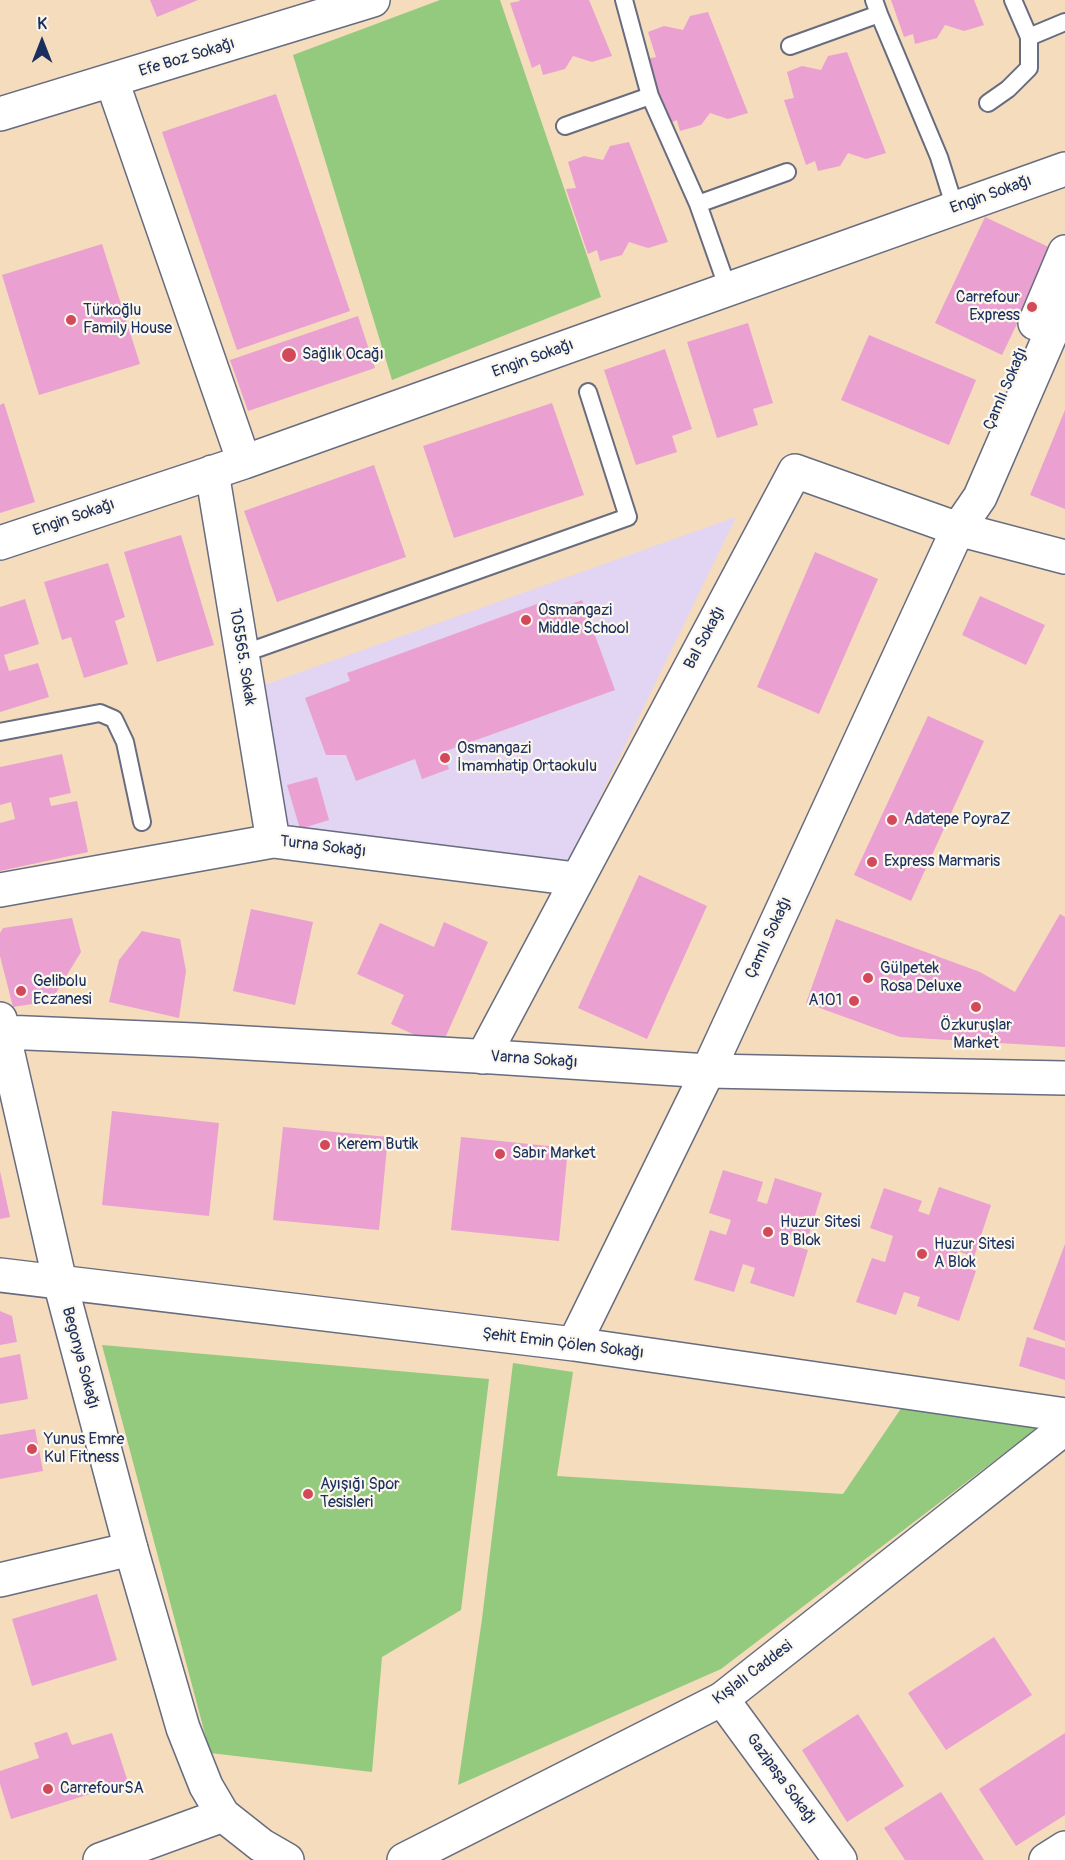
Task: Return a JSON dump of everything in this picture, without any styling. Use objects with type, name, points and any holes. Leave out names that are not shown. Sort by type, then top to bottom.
[{"type":"street","name":"Efe Boz Sokağı","points":[[0,114],[373,0]]},
{"type":"street","points":[[112,81],[244,462]]},
{"type":"street","name":"Engin Sokağı","points":[[0,543],[244,462],[1065,169]]},
{"type":"street","name":"Çamlı Sokağı","points":[[958,529],[961,495],[1065,252]]},
{"type":"street","name":"Çamlı Sokağı","points":[[574,1344],[708,1071],[958,529],[980,497],[1065,301]]},
{"type":"street","name":"Bal Sokağı","points":[[483,1056],[795,471],[958,529],[1065,557]]},
{"type":"street","name":"105565. Sokak","points":[[212,472],[273,841]]},
{"type":"street","name":"Turna Sokağı","points":[[0,890],[273,841],[576,879]]},
{"type":"street","name":"Varna Sokağı","points":[[1,1026],[194,1041],[483,1056],[708,1071],[1065,1078]]},
{"type":"street","name":"Begonya Sokağı","points":[[1,1026],[60,1282],[131,1549],[183,1728],[206,1786],[223,1815],[273,1855]]},
{"type":"street","name":"Şehit Emin Çölen Sokağı","points":[[0,1275],[574,1344],[1065,1415]]},
{"type":"street","name":"Kışlalı Caddesi","points":[[404,1860],[722,1699],[1065,1428]]},
{"type":"street","points":[[0,1580],[131,1549]]},
{"type":"street","name":"Gazipaşa Sokağı","points":[[722,1699],[840,1860]]},
{"type":"street","points":[[100,1860],[223,1815]]},
{"type":"street","points":[[1046,1860],[1065,1848]]},
{"type":"lane","points":[[624,0],[650,96],[698,204],[728,289]]},
{"type":"lane","points":[[988,104],[1029,69],[1029,37],[1013,0]]},
{"type":"lane","points":[[790,46],[877,7],[939,157],[955,208]]},
{"type":"lane","points":[[1029,37],[1065,22]]},
{"type":"lane","points":[[565,126],[650,96]]},
{"type":"lane","points":[[698,204],[787,172]]},
{"type":"lane","points":[[242,652],[418,593],[628,517],[588,392]]},
{"type":"lane","points":[[0,732],[100,713],[114,719],[125,742],[142,822]]},
{"type":"shaded area","name":"Osmangazi İmamhatip Ortaokulu","points":[[736,517],[566,867],[288,828],[256,688]]},
{"type":"green space","points":[[440,0],[500,0],[601,297],[392,380],[293,55]]},
{"type":"green space","name":"Ayışığı Spor Tesisleri","points":[[102,1345],[489,1379],[461,1610],[382,1657],[372,1772],[210,1753]]},
{"type":"green space","points":[[513,1363],[573,1372],[557,1476],[843,1494],[902,1407],[1044,1423],[721,1669],[458,1785],[482,1619]]},
{"type":"building","points":[[150,0],[198,0],[157,17]]},
{"type":"building","points":[[519,0],[589,0],[612,56],[592,62],[573,56],[565,69],[543,75],[540,64],[532,68],[510,3]]},
{"type":"building","points":[[891,0],[974,0],[984,25],[964,31],[945,25],[937,38],[915,44],[913,34],[904,37]]},
{"type":"building","points":[[708,12],[748,113],[728,119],[710,113],[701,125],[680,131],[677,120],[668,124],[646,59],[656,57],[648,32],[664,26],[683,30],[690,16]]},
{"type":"building","points":[[847,52],[886,153],[866,159],[848,153],[840,166],[818,171],[815,161],[806,165],[784,100],[794,98],[787,72],[802,66],[821,70],[828,56]]},
{"type":"building","points":[[276,94],[350,311],[237,350],[162,132]]},
{"type":"building","points":[[629,142],[668,242],[648,248],[629,242],[622,255],[600,261],[597,250],[588,254],[566,189],[576,188],[568,162],[584,156],[603,160],[610,146]]},
{"type":"building","points":[[985,217],[1053,249],[1002,355],[935,323]]},
{"type":"building","name":"Türkoğlu Family House","points":[[102,244],[140,364],[39,395],[2,275]]},
{"type":"building","points":[[358,316],[375,368],[248,411],[230,360]]},
{"type":"building","points":[[748,323],[773,403],[753,409],[758,425],[717,438],[687,342]]},
{"type":"building","points":[[869,335],[976,380],[949,445],[841,400]]},
{"type":"building","points":[[665,349],[692,429],[672,436],[677,452],[636,465],[604,370]]},
{"type":"building","points":[[4,403],[35,502],[0,513],[0,405]]},
{"type":"building","points":[[552,403],[584,495],[454,538],[423,446]]},
{"type":"building","points":[[1065,410],[1065,509],[1030,495]]},
{"type":"building","points":[[374,465],[406,557],[277,602],[244,511]]},
{"type":"building","points":[[181,535],[214,645],[157,662],[124,552]]},
{"type":"building","points":[[815,552],[878,579],[819,714],[757,687]]},
{"type":"building","points":[[108,563],[125,617],[115,621],[128,664],[84,678],[71,637],[62,640],[44,582]]},
{"type":"building","points":[[980,596],[1045,625],[1026,665],[962,635]]},
{"type":"building","points":[[25,599],[39,644],[4,655],[9,671],[38,663],[49,697],[0,712],[0,607]]},
{"type":"building","points":[[548,600],[552,611],[582,600],[615,690],[443,752],[449,769],[422,779],[415,759],[356,781],[346,755],[326,755],[305,698],[350,681],[347,673]]},
{"type":"building","points":[[928,716],[984,741],[911,901],[854,875]]},
{"type":"building","points":[[62,754],[71,793],[49,798],[51,806],[77,801],[88,852],[0,871],[0,823],[15,819],[11,802],[0,805],[0,767]]},
{"type":"building","points":[[317,777],[329,820],[300,829],[287,785]]},
{"type":"building","points":[[639,875],[707,906],[647,1039],[578,1008]]},
{"type":"building","points":[[251,909],[313,922],[295,1005],[233,991]]},
{"type":"building","points":[[1060,914],[1065,917],[1065,1047],[900,1037],[806,1003],[836,919],[980,972],[1015,992]]},
{"type":"building","points":[[72,918],[81,952],[51,1001],[13,1007],[0,956],[0,933],[3,928]]},
{"type":"building","points":[[444,922],[488,942],[441,1047],[391,1024],[404,995],[357,974],[380,923],[434,947]]},
{"type":"building","points":[[142,931],[180,939],[186,971],[179,1018],[109,1002],[119,960]]},
{"type":"building","points":[[112,1111],[219,1123],[209,1216],[102,1205]]},
{"type":"building","points":[[283,1127],[388,1137],[379,1230],[273,1220]]},
{"type":"building","points":[[461,1137],[568,1148],[559,1241],[451,1230]]},
{"type":"building","name":"Huzur Sitesi B Blok","points":[[723,1170],[763,1182],[757,1201],[767,1204],[775,1178],[822,1193],[807,1241],[786,1234],[783,1243],[808,1250],[794,1297],[750,1283],[755,1268],[743,1264],[734,1292],[694,1280],[710,1230],[726,1235],[731,1220],[709,1213]]},
{"type":"building","points":[[0,1171],[10,1217],[0,1219]]},
{"type":"building","name":"Huzur Sitesi A Blok","points":[[939,1187],[991,1205],[974,1257],[958,1251],[954,1263],[976,1271],[959,1321],[917,1306],[920,1297],[904,1292],[896,1315],[856,1302],[872,1258],[885,1262],[893,1236],[870,1228],[884,1188],[922,1201],[918,1211],[929,1215]]},
{"type":"building","points":[[1065,1244],[1065,1341],[1033,1329]]},
{"type":"building","points":[[0,1311],[12,1316],[17,1342],[0,1345]]},
{"type":"building","points":[[1027,1337],[1065,1348],[1065,1380],[1019,1366]]},
{"type":"building","points":[[20,1354],[28,1399],[0,1404],[0,1358]]},
{"type":"building","points":[[35,1429],[43,1471],[0,1479],[0,1435]]},
{"type":"building","points":[[97,1594],[117,1660],[32,1686],[12,1619]]},
{"type":"building","points":[[994,1637],[1032,1695],[946,1750],[908,1693]]},
{"type":"building","points":[[858,1714],[904,1786],[847,1822],[802,1750]]},
{"type":"building","points":[[67,1732],[72,1745],[112,1733],[128,1782],[11,1819],[0,1784],[0,1771],[39,1758],[34,1743]]},
{"type":"building","points":[[1065,1733],[1065,1815],[1016,1846],[979,1789]]},
{"type":"building","points":[[941,1792],[984,1860],[905,1860],[884,1828]]},
{"type":"place","name":"Carrefour Express","points":[[1032,307]]},
{"type":"place","name":"Türkoğlu Family House","points":[[71,320]]},
{"type":"place","name":"Sağlık Ocağı","points":[[289,355]]},
{"type":"place","name":"Osmangazi Middle School","points":[[526,620]]},
{"type":"place","name":"Osmangazi İmamhatip Ortaokulu","points":[[445,758]]},
{"type":"place","name":"Adatepe PoyraZ","points":[[892,820]]},
{"type":"place","name":"Express Marmaris","points":[[872,862]]},
{"type":"place","name":"Gülpetek Rosa Deluxe","points":[[868,978]]},
{"type":"place","name":"Gelibolu Eczanesi","points":[[21,991]]},
{"type":"place","name":"A101","points":[[854,1001]]},
{"type":"place","name":"Özkuruşlar Market","points":[[976,1007]]},
{"type":"place","name":"Kerem Butik","points":[[325,1145]]},
{"type":"place","name":"Sabır Market","points":[[500,1154]]},
{"type":"place","name":"Huzur Sitesi B Blok","points":[[768,1232]]},
{"type":"place","name":"Huzur Sitesi A Blok","points":[[922,1254]]},
{"type":"place","name":"Yunus Emre Kul Fitness","points":[[32,1449]]},
{"type":"place","name":"Ayışığı Spor Tesisleri","points":[[308,1494]]},
{"type":"place","name":"CarrefourSA","points":[[48,1789]]}]
